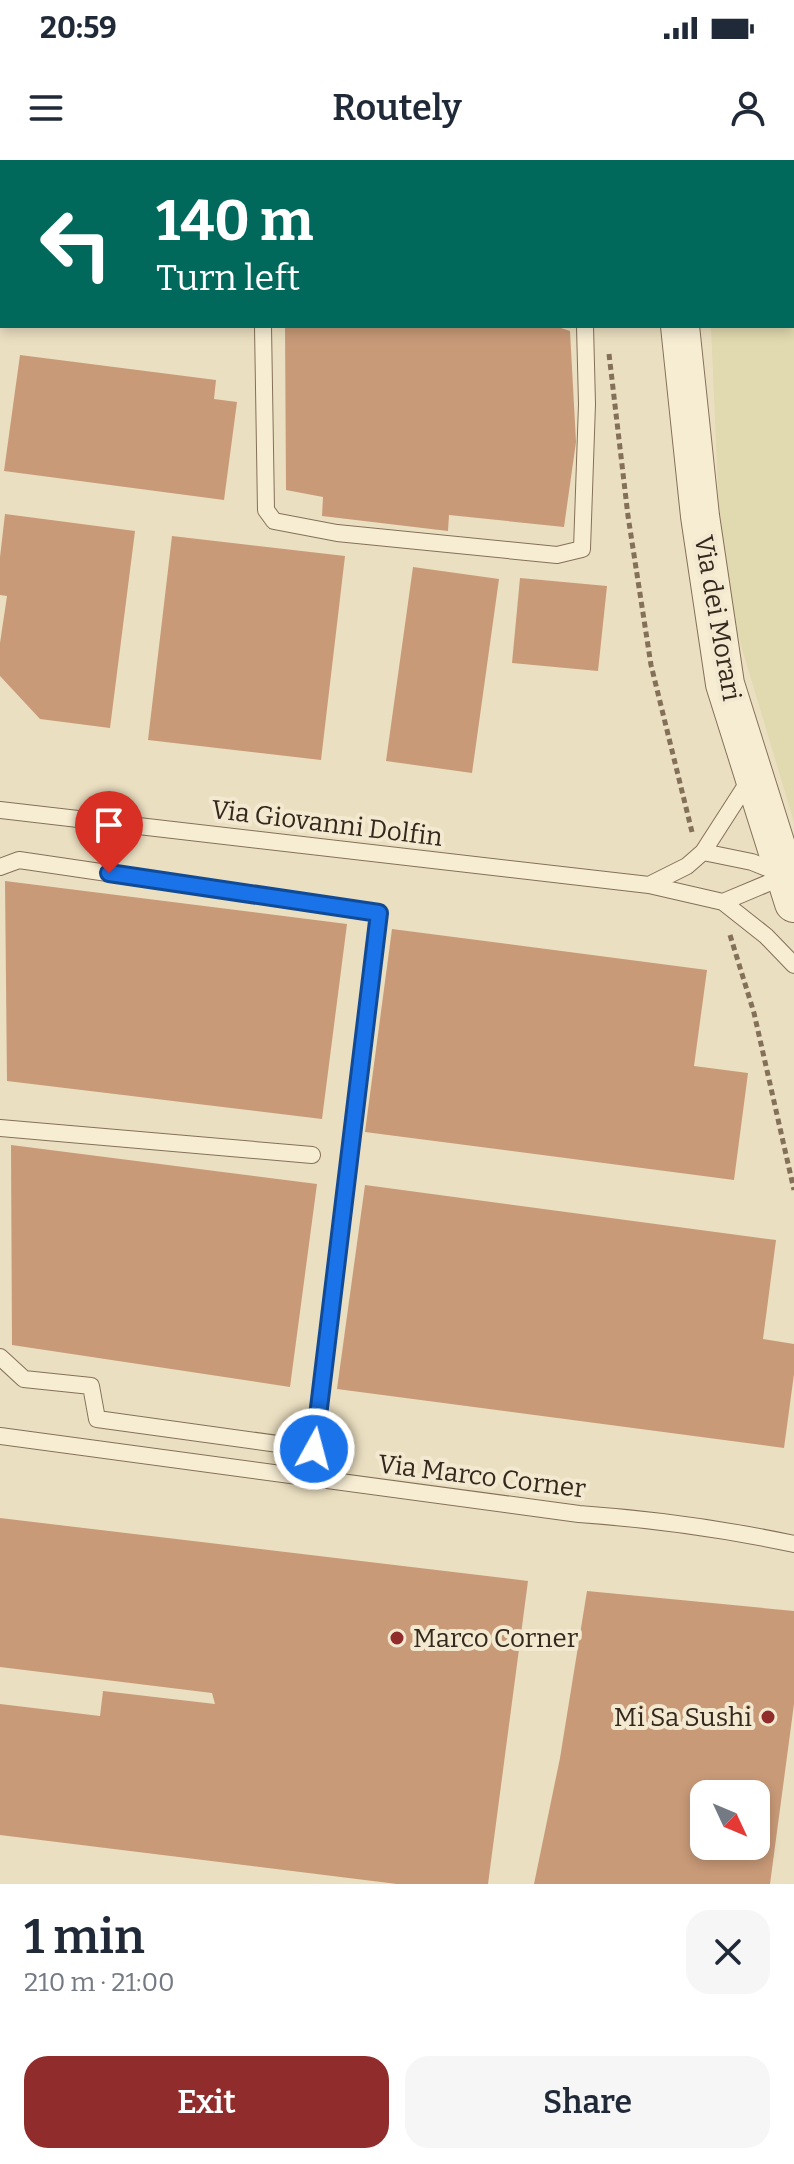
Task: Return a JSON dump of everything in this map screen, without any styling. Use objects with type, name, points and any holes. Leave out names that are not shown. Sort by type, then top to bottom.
[{"type":"street","name":"Via dei Morari","points":[[680,328],[700,516],[725,684],[790,889]]},
{"type":"lane","points":[[263,328],[266,510],[274,521],[337,533],[557,555],[582,549],[587,404],[585,328]]},
{"type":"lane","points":[[649,885],[687,866],[700,854],[754,774]]},
{"type":"lane","name":"Via Giovanni Dolfin","points":[[0,810],[649,885],[720,900],[766,936],[794,965]]},
{"type":"lane","points":[[700,854],[752,862],[790,889]]},
{"type":"lane","points":[[0,867],[19,860],[379,913],[314,1449],[97,1419]]},
{"type":"lane","points":[[720,900],[790,889]]},
{"type":"lane","points":[[0,1128],[312,1155]]},
{"type":"lane","points":[[0,1357],[24,1379],[91,1386],[97,1419],[89,1447]]},
{"type":"lane","name":"Via Marco Corner","points":[[0,1436],[617,1517],[794,1544]]},
{"type":"lane","points":[[225,1466],[229,1438]]},
{"type":"lane","name":"Via Marco Corner","points":[[768,1538],[794,1530]]},
{"type":"path","points":[[607,342],[628,516],[651,665],[700,854]]},
{"type":"path","points":[[720,900],[754,1013],[794,1190]]},
{"type":"shaded area","points":[[711,328],[794,328],[794,822],[722,582]]},
{"type":"building","points":[[285,328],[561,328],[570,331],[576,442],[564,527],[449,515],[448,531],[322,516],[323,497],[286,490]]},
{"type":"building","points":[[20,355],[216,380],[214,399],[237,402],[224,500],[4,471]]},
{"type":"building","points":[[5,514],[135,531],[110,728],[40,719],[0,676],[0,643],[7,596],[0,595]]},
{"type":"building","points":[[172,536],[345,556],[321,760],[148,740]]},
{"type":"building","points":[[413,567],[499,579],[472,773],[386,761]]},
{"type":"building","points":[[520,578],[607,586],[598,671],[512,663]]},
{"type":"building","points":[[5,881],[347,924],[322,1119],[7,1081]]},
{"type":"building","points":[[392,929],[707,970],[694,1066],[748,1073],[734,1180],[365,1132]]},
{"type":"building","points":[[11,1145],[317,1184],[290,1387],[12,1345]]},
{"type":"building","points":[[365,1185],[776,1240],[763,1339],[794,1344],[794,1374],[784,1448],[337,1389]]},
{"type":"building","points":[[0,1518],[528,1581],[488,1884],[397,1884],[0,1835],[0,1704],[100,1716],[103,1691],[215,1704],[212,1693],[0,1667]]},
{"type":"building","points":[[587,1591],[794,1611],[794,1704],[770,1884],[534,1884],[560,1758]]},
{"type":"place","name":"Marco Corner","points":[[397,1638]]},
{"type":"place","name":"Mi Sa Sushi","points":[[768,1717]]},
{"type":"route","points":[[109,873],[379,913],[314,1449]]}]
